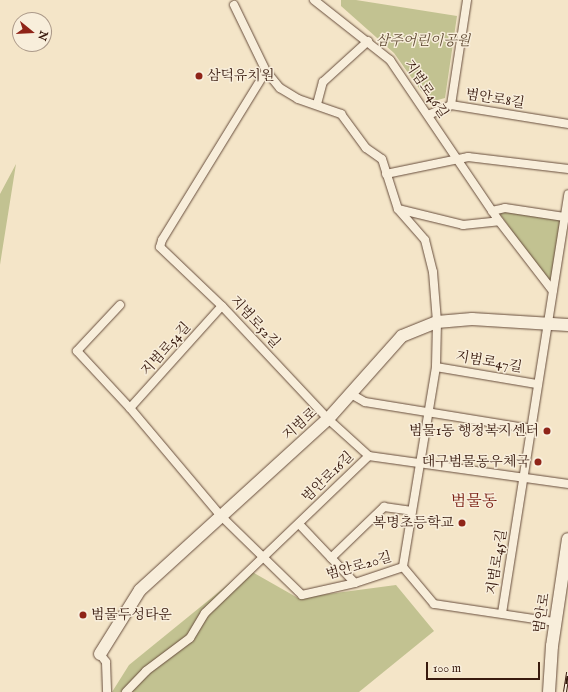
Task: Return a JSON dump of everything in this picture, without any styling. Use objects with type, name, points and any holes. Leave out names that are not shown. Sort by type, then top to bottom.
[{"type":"main road","name":"지범로","points":[[100,654],[140,590],[328,419],[402,336],[437,322],[472,319],[546,325],[568,325]]},
{"type":"main road","name":"범안로","points":[[549,692],[556,622],[568,539]]},
{"type":"street","name":"범안로8길","points":[[467,0],[451,104],[568,124]]},
{"type":"street","name":"지범로46길","points":[[318,2],[390,60],[499,221],[552,290]]},
{"type":"street","points":[[234,5],[266,71],[280,88],[298,98],[341,114],[362,143],[382,159],[398,209],[463,225],[499,221]]},
{"type":"street","points":[[317,104],[323,82],[368,41]]},
{"type":"street","name":"지범로52길","points":[[266,71],[162,240],[160,247],[222,306],[328,419],[369,456]]},
{"type":"street","points":[[428,115],[451,104]]},
{"type":"street","points":[[386,174],[456,157],[568,169]]},
{"type":"street","points":[[546,325],[568,194]]},
{"type":"street","points":[[492,211],[505,208],[564,217]]},
{"type":"street","name":"지범로47길","points":[[398,209],[425,240],[433,272],[437,322],[436,367],[403,567]]},
{"type":"street","points":[[120,305],[77,351],[130,408],[220,516],[264,557]]},
{"type":"street","name":"지범로54길","points":[[130,408],[222,306]]},
{"type":"street","name":"지범로45길","points":[[502,613],[524,478],[546,325]]},
{"type":"street","name":"지범로47길","points":[[436,367],[537,384]]},
{"type":"street","points":[[351,394],[365,402],[531,429]]},
{"type":"street","name":"범안로16길","points":[[126,692],[146,670],[190,638],[205,613],[369,456],[568,484]]},
{"type":"street","points":[[331,558],[384,507],[412,511]]},
{"type":"street","points":[[299,524],[355,583]]},
{"type":"street","name":"범안로20길","points":[[264,557],[302,595],[355,583],[403,567],[434,604],[556,622]]},
{"type":"street","points":[[100,654],[106,662],[107,692]]},
{"type":"green space","name":"삼주어린이공원","points":[[341,0],[356,0],[457,16],[445,98],[434,101],[421,91],[394,53],[341,6]]},
{"type":"green space","points":[[16,164],[2,252],[0,265],[0,194]]},
{"type":"green space","points":[[503,210],[562,219],[551,286],[500,214]]},
{"type":"green space","points":[[247,569],[298,598],[396,585],[434,631],[359,692],[112,692],[129,665]]},
{"type":"railway","points":[[565,692],[568,672]]},
{"type":"place","name":"삼덕유치원","points":[[199,76]]},
{"type":"place","name":"범물1동 행정복지센터","points":[[547,431]]},
{"type":"place","name":"대구범물동우체국","points":[[538,462]]},
{"type":"place","name":"복명초등학교","points":[[462,523]]},
{"type":"place","name":"범물두성타운","points":[[83,615]]},
{"type":"district","name":"범물동","points":[[474,502]]}]
